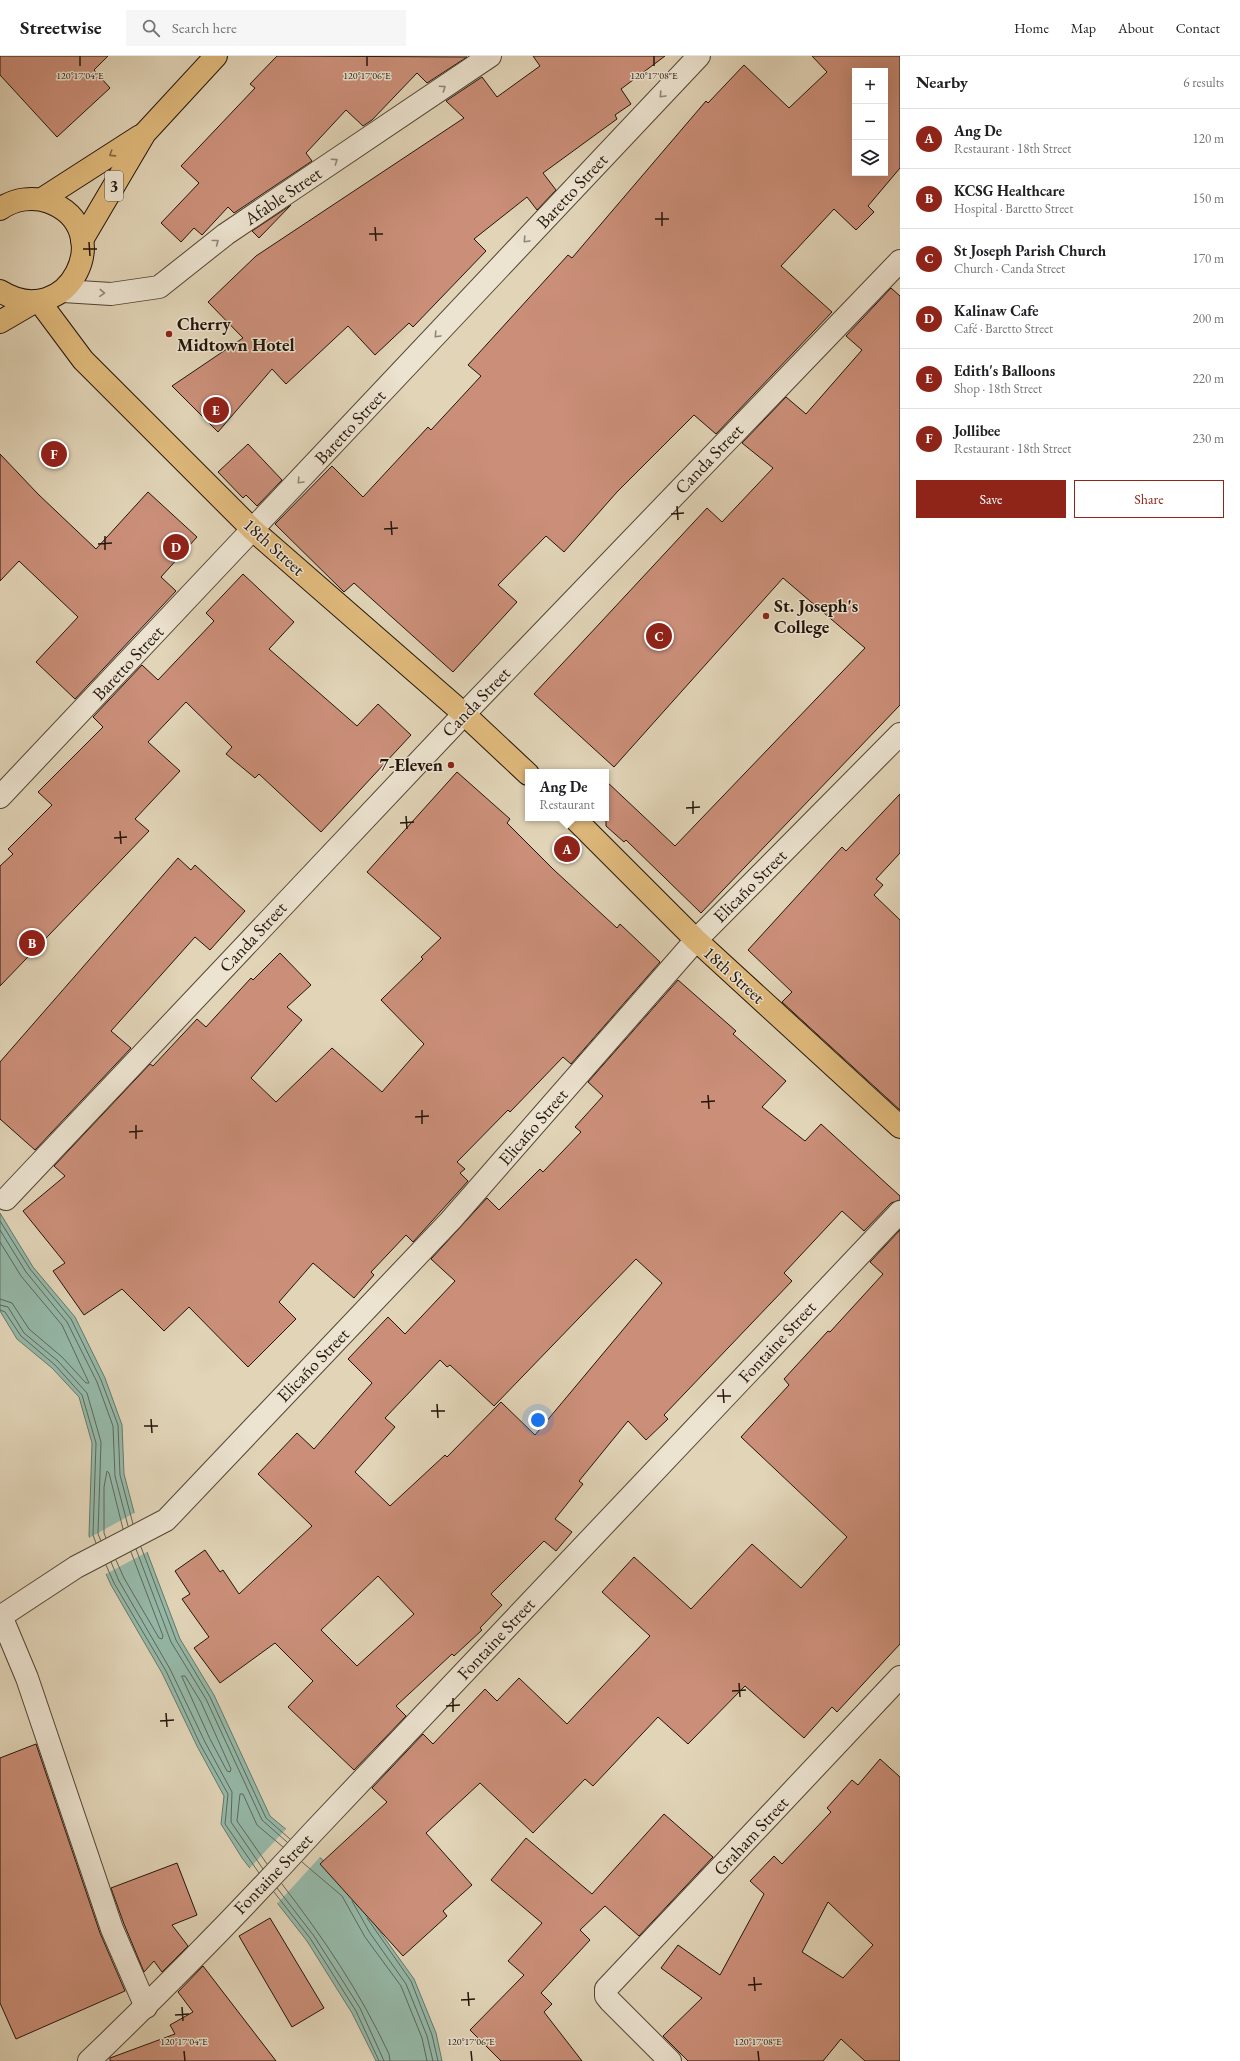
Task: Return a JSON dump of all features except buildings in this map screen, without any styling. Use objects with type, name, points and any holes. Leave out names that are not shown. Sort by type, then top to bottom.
[{"type":"main road","name":"3","points":[[82,240],[145,133],[216,56]]},
{"type":"main road","name":"3","points":[[0,209],[8,204],[34,199],[145,133]]},
{"type":"main road","name":"3","points":[[0,291],[9,297],[22,301],[38,301],[52,297],[63,291],[73,280],[80,268],[83,254],[82,240],[77,226],[68,214],[56,204],[34,199]]},
{"type":"main road","points":[[0,200],[34,199]]},
{"type":"main road","name":"18th Street","points":[[38,301],[83,360],[253,530],[464,714],[525,771]]},
{"type":"main road","points":[[0,322],[38,301]]},
{"type":"main road","name":"18th Street","points":[[577,821],[696,940],[900,1127]]},
{"type":"street","name":"Afable Street","points":[[63,291],[111,294],[159,287],[226,234],[490,56]]},
{"type":"street","name":"Baretto Street","points":[[0,797],[699,56]]},
{"type":"street","name":"Canda Street","points":[[6,1199],[464,714],[900,261]]},
{"type":"street","name":"Elicaño Street","points":[[0,1617],[76,1567],[166,1520],[451,1220],[696,940],[900,734]]},
{"type":"street","name":"Fontaine Street","points":[[89,2061],[146,2007],[227,1922],[250,1901],[313,1832],[900,1212]]},
{"type":"street","points":[[0,1617],[27,1678],[112,1929],[146,2007]]},
{"type":"street","name":"Graham Street","points":[[670,2061],[606,1996],[606,1989],[900,1677]]},
{"type":"water","points":[[0,1213],[33,1267],[75,1317],[105,1378],[122,1425],[124,1474],[139,1531],[180,1639],[214,1695],[270,1816],[354,1886],[378,1929],[414,1979],[436,2033],[442,2061],[376,2061],[352,2013],[307,1941],[242,1858],[221,1824],[224,1796],[197,1746],[162,1673],[111,1585],[89,1536],[92,1443],[79,1397],[52,1368],[17,1339],[0,1311]]},
{"type":"pier","points":[[136,1512],[140,1530],[149,1551],[104,1575],[87,1539]]},
{"type":"pier","points":[[287,1828],[321,1856],[276,1905],[249,1869]]},
{"type":"place","name":"Cherry Midtown Hotel","points":[[169,334]]},
{"type":"place","name":"Edith's Balloons","points":[[216,410]]},
{"type":"place","name":"Jollibee","points":[[54,454]]},
{"type":"place","name":"Kalinaw Cafe","points":[[176,547]]},
{"type":"place","name":"St. Joseph's College","points":[[766,616]]},
{"type":"place","name":"St Joseph Parish Church","points":[[659,636]]},
{"type":"place","name":"7-Eleven","points":[[451,765]]},
{"type":"place","name":"Ang De","points":[[567,849]]},
{"type":"place","name":"KCSG Healthcare","points":[[32,943]]}]
